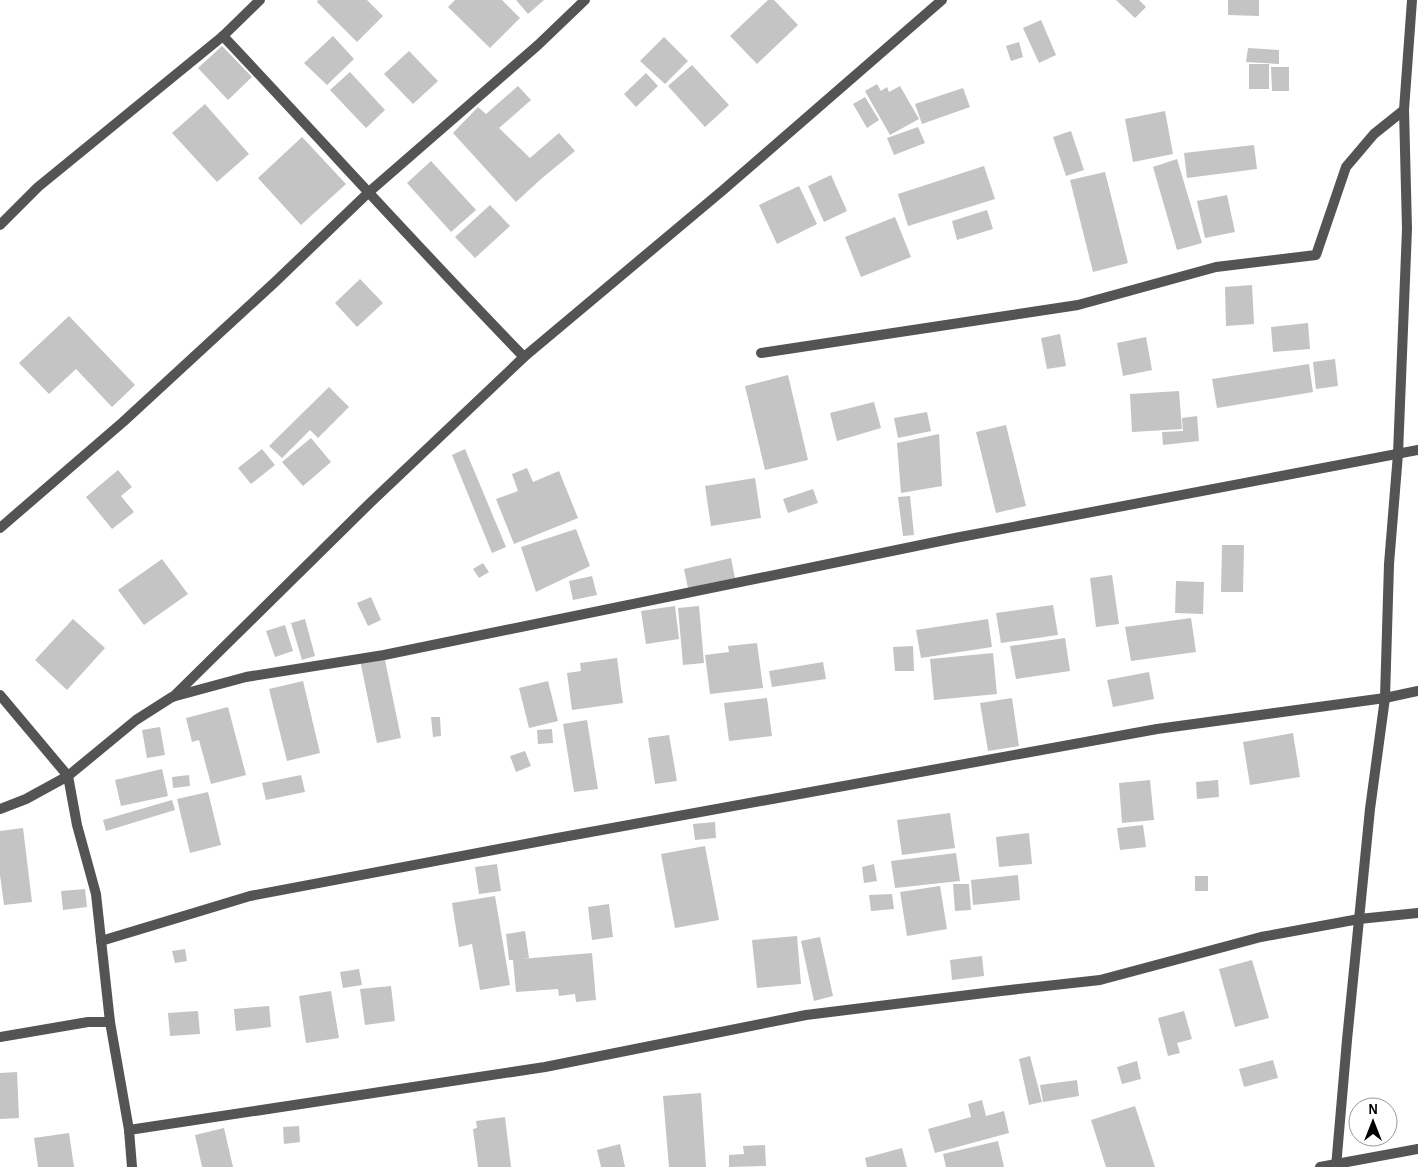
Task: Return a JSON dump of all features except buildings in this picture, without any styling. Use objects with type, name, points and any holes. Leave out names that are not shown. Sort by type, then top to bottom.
[{"type":"street","points":[[0,225],[38,187],[223,36],[260,0]]},
{"type":"street","points":[[0,528],[130,415],[274,283],[369,192],[538,45],[585,0]]},
{"type":"street","points":[[0,809],[68,776],[136,720],[172,698],[370,503],[524,357],[722,191],[936,2]]},
{"type":"street","points":[[1336,1165],[1346,1040],[1370,809],[1385,698],[1389,564],[1398,454],[1407,229],[1404,110],[1414,5]]},
{"type":"street","points":[[223,36],[452,283],[524,357]]},
{"type":"street","points":[[761,352],[1078,305],[1216,267],[1316,255],[1346,167],[1374,134],[1404,110]]},
{"type":"street","points":[[1407,229],[1418,227]]},
{"type":"street","points":[[172,698],[246,677],[384,655],[945,540],[1418,450]]},
{"type":"street","points":[[101,941],[269,892],[1157,729],[1385,698],[1418,691]]},
{"type":"street","points":[[0,695],[68,776],[77,826],[96,894],[110,1022],[129,1130],[132,1167]]},
{"type":"street","points":[[129,1130],[545,1067],[806,1015],[1100,980],[1261,937],[1359,919],[1418,913]]},
{"type":"street","points":[[0,1037],[88,1022],[110,1022]]},
{"type":"street","points":[[1320,1167],[1418,1149]]}]
